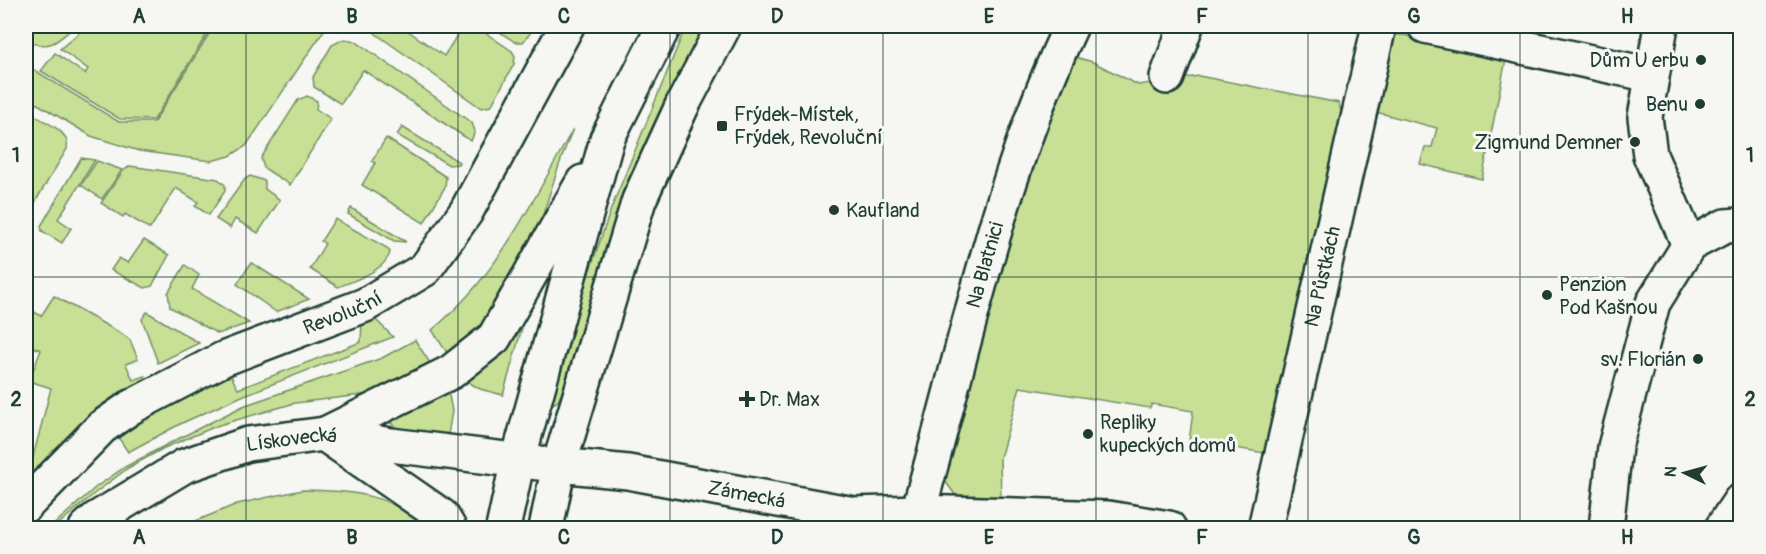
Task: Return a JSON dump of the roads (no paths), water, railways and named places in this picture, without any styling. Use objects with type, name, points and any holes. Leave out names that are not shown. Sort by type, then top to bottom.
[{"type":"street","name":"Revoluční","points":[[26,505],[102,427],[131,407],[223,359],[365,305],[425,269],[466,212],[567,26]]},
{"type":"street","points":[[449,528],[442,516],[325,434],[451,372],[494,338],[608,139],[664,26]]},
{"type":"street","points":[[546,528],[559,465],[639,200],[682,106],[724,26]]},
{"type":"street","name":"Na Blatnici","points":[[919,520],[991,238],[1048,79],[1071,26]]},
{"type":"street","points":[[1167,77],[1186,26]]},
{"type":"street","name":"Na Půstkách","points":[[1265,528],[1379,26]]},
{"type":"street","points":[[1425,26],[1651,75]]},
{"type":"street","points":[[1660,26],[1645,117],[1650,155],[1689,245]]},
{"type":"street","points":[[503,528],[518,460],[608,139]]},
{"type":"street","points":[[1606,528],[1615,447],[1653,303],[1689,245],[1725,226],[1740,225]]},
{"type":"street","name":"Lískovecká","points":[[86,528],[96,519],[184,466],[248,444],[325,434],[392,445],[559,465]]},
{"type":"street","name":"Zámecká","points":[[559,465],[628,472],[854,514],[919,520],[1108,518],[1169,528]]},
{"type":"street","points":[[1722,528],[1740,501]]},
{"type":"place","name":"Dům U erbu","points":[[1701,60]]},
{"type":"place","name":"Benu","points":[[1700,104]]},
{"type":"place","name":"Frýdek-Místek, Frýdek, Revoluční","points":[[722,126]]},
{"type":"place","name":"Zigmund Demner","points":[[1635,142]]},
{"type":"place","name":"Kaufland","points":[[834,210]]},
{"type":"place","name":"Penzion Pod Kašnou","points":[[1547,295]]},
{"type":"place","name":"sv. Florián","points":[[1698,359]]},
{"type":"place","name":"Dr. Max","points":[[747,399]]},
{"type":"place","name":"Repliky kupeckých domů","points":[[1088,434]]}]
